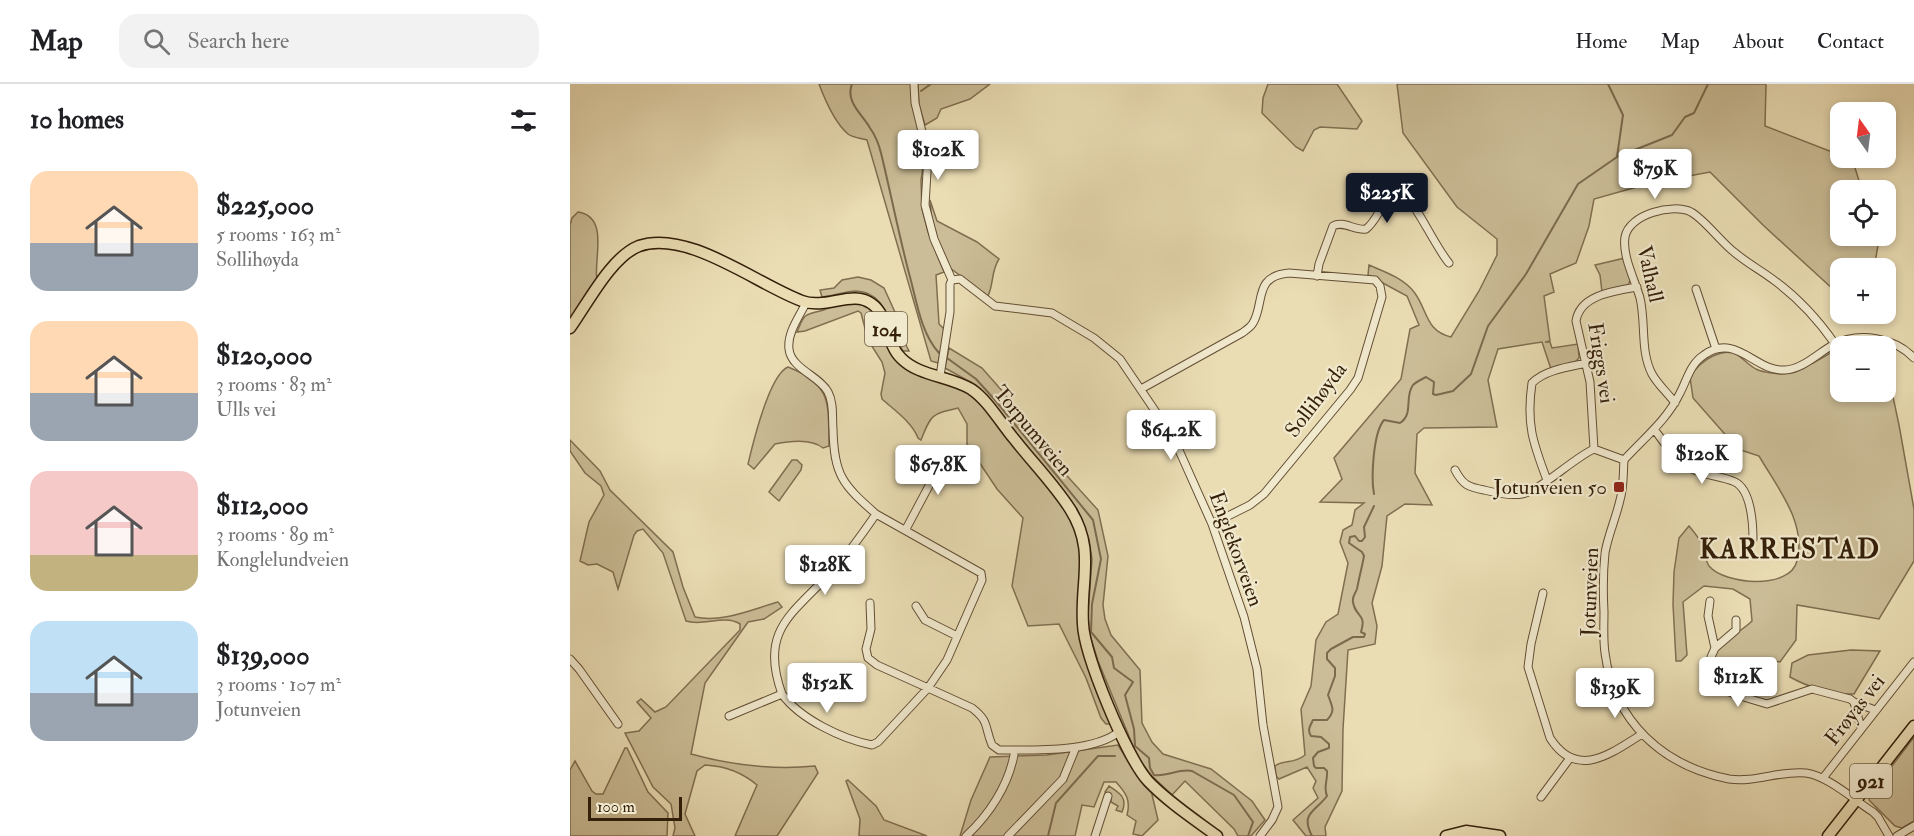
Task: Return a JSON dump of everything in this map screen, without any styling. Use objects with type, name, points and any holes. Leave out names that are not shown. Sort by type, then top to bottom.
[{"type":"main road","points":[[570,328],[619,259],[632,249],[650,243],[687,247],[731,265],[806,303]]},
{"type":"main road","name":"Torpumveien","points":[[806,303],[818,305],[851,298],[867,301],[878,310],[899,357],[908,364],[956,381],[974,391],[1048,478],[1075,518],[1082,535],[1086,553],[1083,623],[1086,646],[1134,761],[1148,781],[1215,835]]},
{"type":"main road","name":"921","points":[[1828,836],[1914,726]]},
{"type":"main road","points":[[1446,836],[1466,831],[1500,836]]},
{"type":"street","points":[[914,84],[915,103],[928,156],[925,195],[929,222],[939,255],[952,280],[948,332],[940,376]]},
{"type":"street","points":[[1317,276],[1325,244],[1334,225],[1340,224],[1359,230],[1366,229],[1388,202],[1400,195],[1407,197],[1411,202],[1449,263]]},
{"type":"street","name":"Valhall","points":[[1675,403],[1657,382],[1648,363],[1643,316],[1625,244],[1625,234],[1636,219],[1656,212],[1679,209],[1688,210],[1697,215],[1735,253],[1792,295],[1830,338]]},
{"type":"street","name":"Sollihøyda","points":[[1141,389],[1242,333],[1253,324],[1261,291],[1279,274],[1375,280],[1380,286],[1382,297],[1358,378],[1263,494],[1250,505],[1212,524]]},
{"type":"street","name":"Englekorveien","points":[[952,280],[960,279],[995,306],[1052,314],[1085,333],[1120,359],[1178,448],[1212,524],[1244,616],[1257,669],[1263,725],[1278,807],[1260,836]]},
{"type":"street","name":"Friggs vei","points":[[1594,449],[1591,387],[1576,321],[1580,308],[1592,299],[1637,287]]},
{"type":"street","points":[[1696,289],[1716,349]]},
{"type":"street","points":[[806,303],[789,340],[790,355],[829,393],[832,410],[833,451],[838,470],[849,491],[876,514],[981,573],[982,580],[944,665],[928,688],[878,742],[872,745],[830,729],[796,710],[783,694],[774,663],[777,637],[782,625],[836,568],[876,514]]},
{"type":"street","points":[[1896,345],[1906,350],[1914,358]]},
{"type":"street","points":[[1455,470],[1461,482],[1467,485],[1506,494],[1521,494],[1534,489],[1583,454],[1594,449],[1624,460],[1665,418],[1697,360],[1706,353],[1716,349],[1731,348],[1768,367],[1781,370],[1804,364],[1830,347]]},
{"type":"street","points":[[1547,480],[1529,423],[1532,383],[1538,377],[1587,363]]},
{"type":"street","points":[[1654,429],[1680,461],[1694,470],[1738,483],[1745,492],[1754,522],[1753,539]]},
{"type":"street","points":[[906,529],[948,450]]},
{"type":"street","name":"Jotunveien","points":[[1624,460],[1622,494],[1605,554],[1604,651],[1615,694],[1627,715],[1642,735],[1660,750],[1682,764],[1715,775],[1745,780],[1807,773],[1823,778],[1878,817],[1889,836]]},
{"type":"street","points":[[1543,593],[1528,667],[1550,738],[1562,753],[1570,758],[1592,761],[1642,735]]},
{"type":"street","points":[[1710,601],[1708,616],[1715,648]]},
{"type":"street","points":[[870,603],[871,629],[866,649],[868,658],[877,665],[972,708],[986,720],[992,745],[999,750],[1076,747],[1104,741],[1120,731]]},
{"type":"street","points":[[916,606],[925,620],[957,636]]},
{"type":"street","points":[[1736,620],[1736,630],[1715,648],[1711,657],[1712,680],[1716,686],[1767,704],[1812,689],[1850,699],[1875,710]]},
{"type":"street","points":[[570,659],[618,724]]},
{"type":"street","name":"Frøyas vei","points":[[1823,778],[1914,662]]},
{"type":"street","points":[[729,716],[783,694]]},
{"type":"street","points":[[1854,702],[1861,728]]},
{"type":"street","points":[[1008,836],[1063,779],[1076,747]]},
{"type":"street","points":[[966,836],[992,808],[1011,767],[1014,755]]},
{"type":"street","points":[[1541,796],[1570,758]]},
{"type":"street","points":[[1095,836],[1108,796]]},
{"type":"street","points":[[1897,836],[1914,826]]},
{"type":"shaded area","points":[[819,84],[911,84],[925,155],[921,180],[922,209],[928,232],[944,272],[936,275],[939,324],[945,330],[938,363],[931,361],[867,140],[852,136],[843,129],[831,111]]},
{"type":"shaded area","points":[[918,84],[990,84],[970,99],[941,109],[937,118],[925,125],[919,105]]},
{"type":"shaded area","points":[[1268,84],[1337,84],[1362,121],[1357,129],[1320,127],[1314,130],[1303,151],[1296,147],[1262,113],[1263,98]]},
{"type":"shaded area","points":[[1397,84],[1765,84],[1765,126],[1830,151],[1830,168],[1855,168],[1859,180],[1830,180],[1830,246],[1878,246],[1876,258],[1830,258],[1830,286],[1764,226],[1710,172],[1651,183],[1594,199],[1589,226],[1576,263],[1550,274],[1554,292],[1544,296],[1550,341],[1545,342],[1550,342],[1552,348],[1578,344],[1579,358],[1575,362],[1551,369],[1542,342],[1498,349],[1488,380],[1497,427],[1424,428],[1417,434],[1415,473],[1432,505],[1405,504],[1387,516],[1382,566],[1372,603],[1377,626],[1375,644],[1348,650],[1342,791],[1325,827],[1326,836],[1306,836],[1293,820],[1318,798],[1313,788],[1316,781],[1307,767],[1279,779],[1276,776],[1275,766],[1305,755],[1301,709],[1311,686],[1316,640],[1326,622],[1338,614],[1348,563],[1340,542],[1343,530],[1352,525],[1355,510],[1364,503],[1320,502],[1342,479],[1334,458],[1401,379],[1410,329],[1419,325],[1407,296],[1368,275],[1369,265],[1410,287],[1436,330],[1451,337],[1479,291],[1497,255],[1497,239],[1457,207],[1403,133]]},
{"type":"shaded area","points":[[930,200],[937,221],[977,242],[999,259],[988,296],[950,268],[936,237]]},
{"type":"shaded area","points":[[578,212],[588,216],[594,222],[597,230],[597,281],[570,321],[570,225],[572,218]]},
{"type":"shaded area","points":[[1625,258],[1630,275],[1628,285],[1602,292],[1600,275],[1595,265]]},
{"type":"shaded area","points":[[858,277],[871,280],[884,288],[909,351],[903,351],[886,313],[875,298],[867,293],[856,291],[822,297],[820,290],[834,288],[842,280]]},
{"type":"shaded area","points":[[843,303],[864,303],[875,312],[885,342],[896,360],[970,393],[978,400],[1063,506],[1077,534],[1082,568],[1078,613],[1079,633],[1111,724],[1106,724],[1101,718],[1086,678],[1059,624],[1028,626],[1012,586],[1023,518],[997,489],[967,444],[967,424],[958,408],[934,416],[927,425],[921,440],[918,438],[907,422],[882,399],[885,373],[882,362],[868,340],[861,313],[858,311],[797,332],[807,315]]},
{"type":"shaded area","points":[[949,348],[982,368],[1004,393],[1040,446],[1098,510],[1108,556],[1103,605],[1105,619],[1111,635],[1140,670],[1142,723],[1152,742],[1163,754],[1211,769],[1252,801],[1265,820],[1251,836],[1238,836],[1234,829],[1185,781],[1172,795],[1152,776],[1138,758],[1098,661],[1089,632],[1092,559],[1089,540],[1077,509],[985,394],[976,385],[945,368]]},
{"type":"shaded area","points":[[1729,352],[1739,356],[1758,370],[1781,374],[1789,373],[1830,353],[1830,402],[1894,402],[1914,509],[1914,561],[1879,619],[1797,605],[1796,640],[1780,662],[1769,660],[1742,691],[1730,688],[1717,680],[1714,661],[1719,648],[1752,621],[1750,599],[1733,589],[1704,586],[1683,602],[1687,655],[1681,661],[1676,661],[1673,604],[1674,572],[1679,538],[1689,526],[1702,544],[1709,566],[1729,577],[1756,581],[1783,577],[1792,570],[1797,561],[1798,533],[1782,493],[1759,456],[1738,449],[1693,398],[1690,377],[1702,362],[1713,356]]},
{"type":"shaded area","points":[[788,367],[813,381],[825,397],[829,446],[823,448],[813,443],[800,441],[775,444],[754,469],[748,464],[768,396],[774,383]]},
{"type":"shaded area","points":[[570,440],[600,471],[610,490],[673,552],[695,617],[727,617],[778,602],[782,607],[764,619],[748,622],[705,683],[691,754],[753,766],[815,766],[818,773],[777,836],[735,836],[757,785],[733,771],[705,765],[697,771],[685,814],[695,836],[673,836],[675,828],[671,804],[653,787],[625,733],[639,731],[651,718],[637,702],[641,699],[655,712],[666,707],[740,630],[740,624],[727,620],[699,623],[686,621],[663,553],[643,529],[634,535],[618,589],[613,572],[597,564],[588,565],[580,561],[589,522],[604,495],[601,486],[585,473],[570,451]]},
{"type":"shaded area","points":[[792,460],[797,460],[802,465],[801,470],[779,501],[769,492]]},
{"type":"shaded area","points":[[1851,650],[1880,651],[1854,694],[1820,690],[1790,677],[1792,663],[1808,655]]},
{"type":"shaded area","points":[[1914,737],[1914,821],[1902,828],[1895,826],[1869,800],[1870,795]]},
{"type":"shaded area","points":[[1118,745],[1131,766],[1151,790],[1158,820],[1142,836],[1133,834],[1136,821],[1127,815],[1127,797],[1116,782],[1104,782],[1094,807],[1082,805],[1075,836],[960,836],[971,800],[990,757],[1047,755]]},
{"type":"shaded area","points":[[625,748],[648,792],[668,813],[667,836],[570,836],[570,770],[575,761],[592,791],[596,794],[603,794]]},
{"type":"shaded area","points":[[848,780],[876,806],[884,820],[927,836],[859,836],[860,819],[846,781]]},
{"type":"shaded area","points":[[1109,786],[1123,799],[1122,812],[1116,810],[1118,806],[1111,802],[1111,795],[1105,792]]},
{"type":"waterway","points":[[852,84],[850,90],[855,108],[872,131],[880,150],[920,317],[939,353]]},
{"type":"waterway","points":[[921,91],[931,84]]},
{"type":"waterway","points":[[1608,84],[1623,115],[1617,157]]},
{"type":"waterway","points":[[1374,494],[1375,445],[1384,420],[1400,423],[1404,419],[1407,415],[1410,390],[1413,385],[1426,377],[1434,382],[1433,394],[1436,395],[1453,391],[1471,374],[1488,326],[1526,274],[1578,184],[1617,157],[1672,135],[1685,117],[1694,113],[1708,84]]},
{"type":"waterway","points":[[947,358],[976,379],[995,400],[1093,520],[1101,559],[1092,604],[1091,632],[1112,657],[1114,668],[1133,682],[1125,695],[1134,729],[1135,746],[1149,758],[1150,768],[1154,775],[1192,771],[1234,795],[1253,822],[1248,836]]},
{"type":"waterway","points":[[1312,836],[1308,817],[1327,796],[1325,790],[1327,771],[1324,768],[1316,768],[1313,758],[1318,752],[1329,748],[1329,744],[1321,737],[1311,736],[1309,728],[1313,720],[1327,720],[1332,711],[1328,695],[1335,676],[1335,668],[1327,659],[1327,653],[1353,637],[1364,637],[1365,634],[1361,632],[1363,621],[1354,607],[1353,600],[1364,556],[1349,543],[1350,537],[1355,536],[1359,541],[1365,537],[1364,527],[1374,506]]},
{"type":"waterway","points":[[1048,836],[1056,803],[1098,756],[1115,756]]},
{"type":"place","name":"Jotunveien 50","points":[[1619,487]]},
{"type":"district","name":"KARRESTAD","points":[[1790,549]]}]
